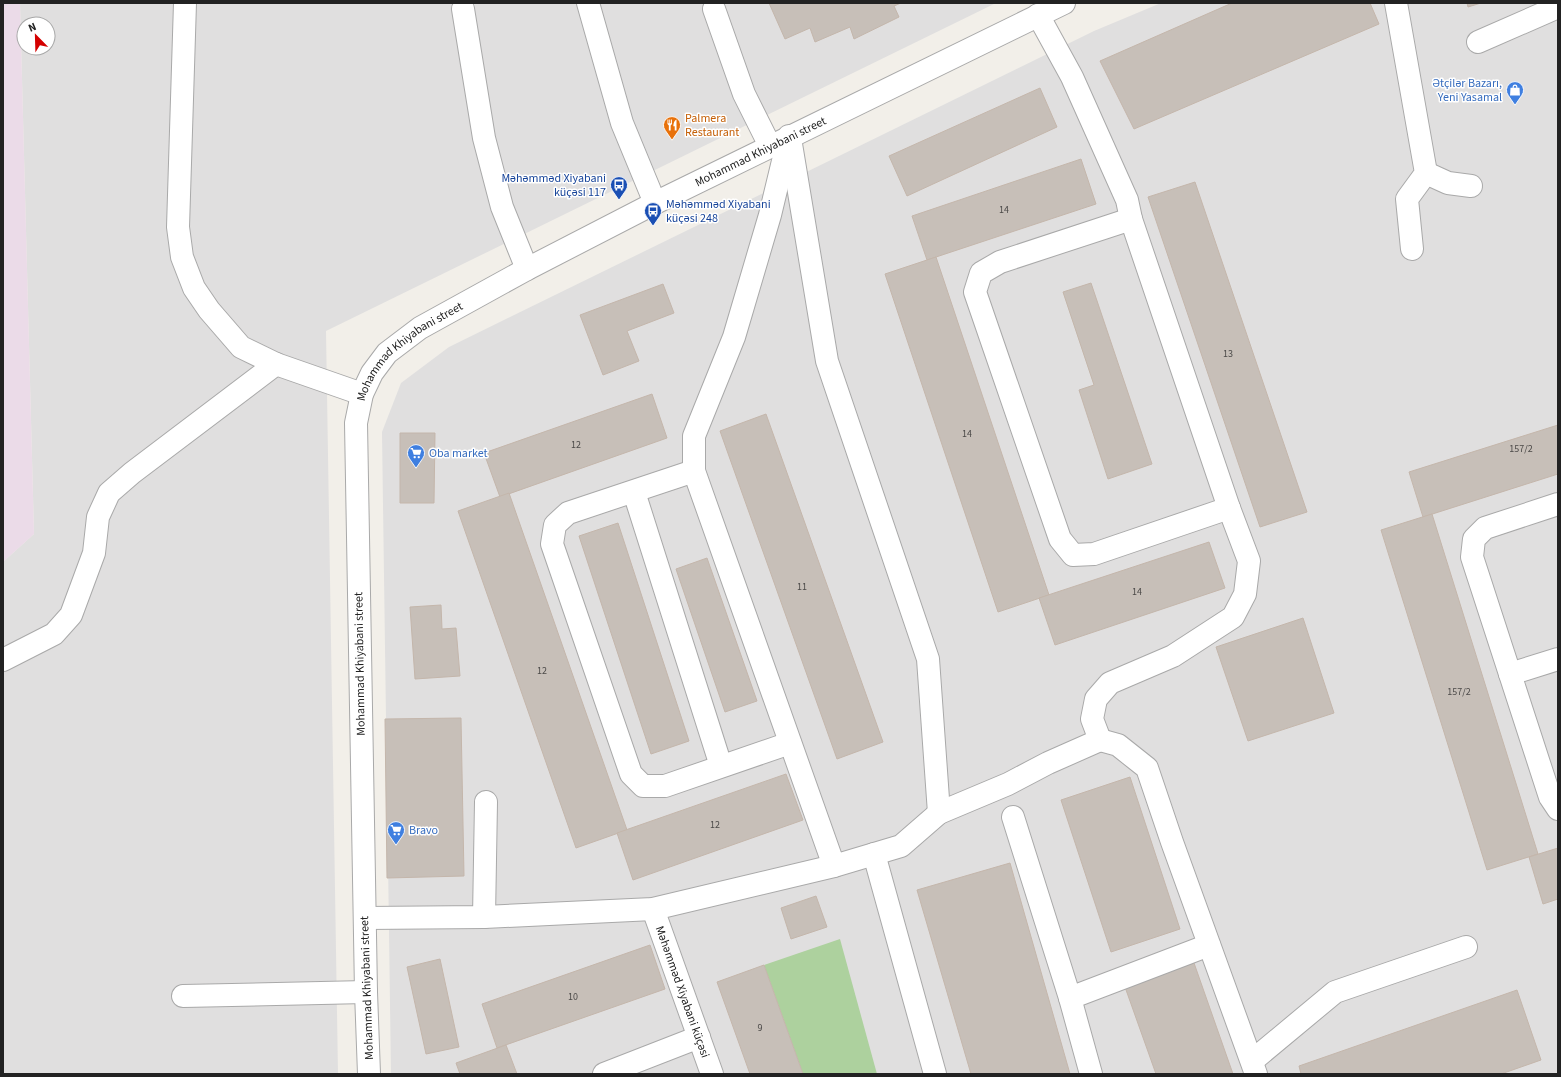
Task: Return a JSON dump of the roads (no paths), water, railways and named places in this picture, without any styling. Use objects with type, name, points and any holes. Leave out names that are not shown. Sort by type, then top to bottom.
[{"type":"street","points":[[185,3],[178,227],[182,256],[194,288],[209,310],[241,348],[276,364],[362,394]]},
{"type":"street","points":[[588,3],[622,123],[655,203]]},
{"type":"street","name":"Mohammad Khiyabani street","points":[[369,1074],[366,992],[356,423],[362,394],[372,373],[387,353],[414,332],[470,299],[655,203],[789,136],[1064,3]]},
{"type":"street","points":[[1396,3],[1426,173],[1407,199],[1412,249]]},
{"type":"street","points":[[1478,42],[1558,7]]},
{"type":"street","points":[[463,9],[484,138],[502,207],[527,269]]},
{"type":"street","points":[[714,9],[744,94],[770,146]]},
{"type":"street","points":[[1038,15],[1072,77],[1098,132],[1127,200],[1131,219],[1229,508],[1249,561],[1245,594],[1233,617],[1173,656],[1110,683],[1096,699],[1092,719],[1100,740]]},
{"type":"street","points":[[789,136],[770,215],[734,337],[694,436],[694,471],[834,866]]},
{"type":"street","points":[[789,136],[827,361],[928,659],[939,813]]},
{"type":"street","points":[[1426,173],[1448,183],[1471,186]]},
{"type":"street","points":[[1131,219],[1000,262],[981,273],[974,292],[1060,539],[1072,555],[1094,554],[1229,508]]},
{"type":"street","points":[[3,660],[54,634],[71,615],[94,553],[98,517],[109,493],[132,473],[276,364]]},
{"type":"street","points":[[694,471],[568,514],[555,525],[552,544],[631,774],[643,786],[665,786],[790,743]]},
{"type":"street","points":[[634,492],[722,766]]},
{"type":"street","points":[[1558,504],[1485,528],[1474,539],[1472,557],[1550,797],[1558,809]]},
{"type":"street","points":[[1510,674],[1558,659]]},
{"type":"street","points":[[365,918],[484,917],[653,909],[834,866],[901,846],[939,813],[1008,784],[1048,763],[1100,740],[1118,745],[1147,768],[1172,842],[1254,1068],[1335,992],[1466,947]]},
{"type":"street","points":[[484,917],[486,802]]},
{"type":"street","points":[[1013,817],[1070,998],[1091,1074]]},
{"type":"street","points":[[874,854],[935,1074]]},
{"type":"street","name":"Məhəmməd Xiyabani küçəsi","points":[[653,909],[712,1074]]},
{"type":"street","points":[[1070,998],[1209,945]]},
{"type":"street","points":[[183,996],[366,992]]},
{"type":"street","points":[[604,1074],[699,1037]]},
{"type":"place","name":"Ətçilər Bazarı, Yeni Yasamal","points":[[1515,105]]},
{"type":"place","name":"Palmera Restaurant","points":[[672,140]]},
{"type":"place","name":"Məhəmməd Xiyabani küçəsi 117","points":[[619,200]]},
{"type":"place","name":"Məhəmməd Xiyabani küçəsi 248","points":[[653,226]]},
{"type":"place","name":"Oba market","points":[[416,468]]},
{"type":"place","name":"Bravo","points":[[396,845]]}]
